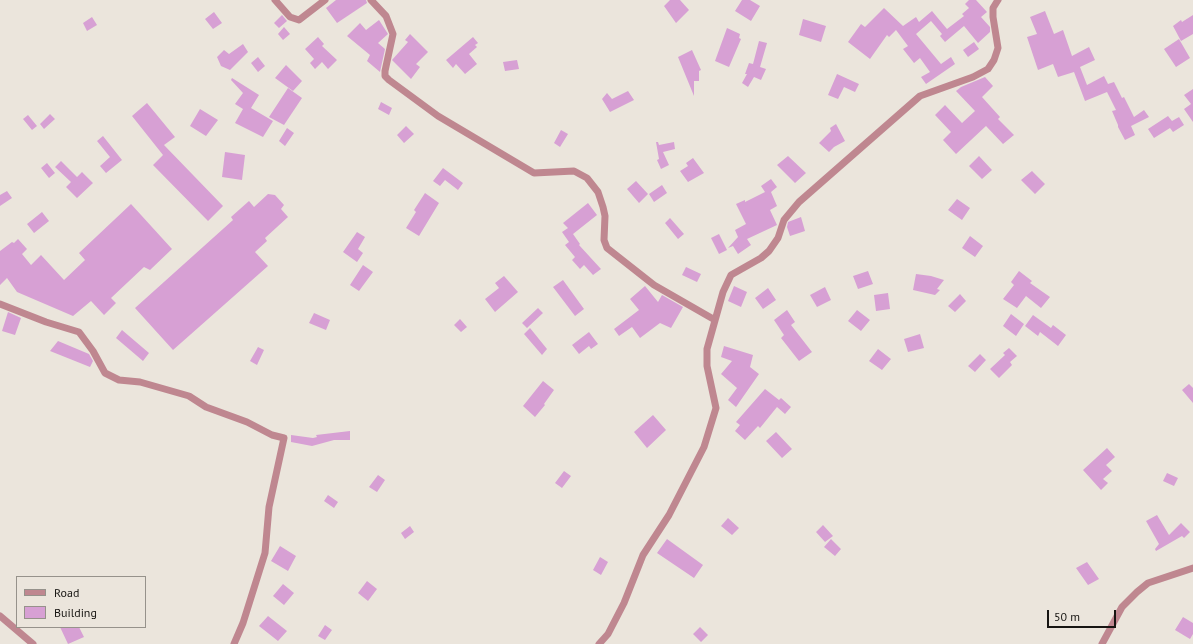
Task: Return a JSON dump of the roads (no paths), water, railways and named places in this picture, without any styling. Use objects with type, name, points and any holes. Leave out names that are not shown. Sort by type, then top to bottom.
[{"type":"street","points":[[275,0],[290,17],[299,20],[325,0]]},
{"type":"street","points":[[370,0],[386,16],[394,34],[385,71],[385,76],[389,80],[438,116],[534,173],[574,171],[586,178],[598,192],[606,216],[604,240],[607,248],[654,285],[715,320]]},
{"type":"street","points":[[599,644],[608,634],[624,603],[643,555],[670,515],[704,447],[716,408],[707,366],[707,349],[723,292],[731,275],[761,258],[769,251],[778,238],[784,220],[799,202],[920,96],[973,77],[988,68],[994,60],[998,48],[993,8],[998,0]]},
{"type":"street","points":[[0,304],[46,322],[79,332],[93,351],[105,373],[119,380],[140,382],[189,396],[206,407],[247,422],[272,435],[284,438],[269,507],[265,553],[243,623],[234,644]]},
{"type":"street","points":[[1102,644],[1122,607],[1137,592],[1148,584],[1193,568]]},
{"type":"street","points":[[0,616],[33,644]]}]
